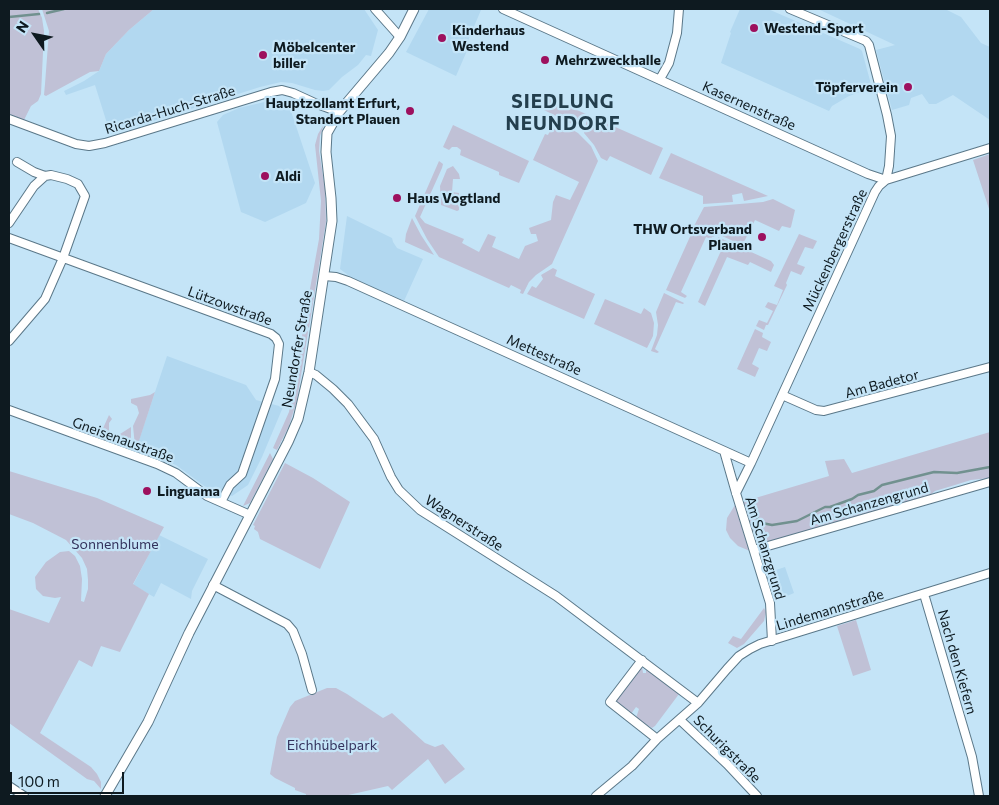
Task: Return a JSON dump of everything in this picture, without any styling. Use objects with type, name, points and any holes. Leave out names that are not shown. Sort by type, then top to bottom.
[{"type":"street","points":[[375,9],[400,37]]},
{"type":"street","name":"Neundorfer Straße","points":[[105,796],[148,722],[214,585],[298,419],[309,372],[332,220],[332,198],[325,143],[330,126],[339,112],[389,53],[400,37],[414,9]]},
{"type":"street","name":"Kasernenstraße","points":[[503,9],[886,180]]},
{"type":"street","points":[[660,80],[669,63],[677,33],[680,9]]},
{"type":"street","name":"Mückenbergerstraße","points":[[751,464],[875,192],[886,180],[891,136],[888,115],[869,45],[790,9]]},
{"type":"street","name":"Ricarda-Huch-Straße","points":[[9,119],[76,144],[89,146],[105,143],[282,90],[339,112]]},
{"type":"street","points":[[886,180],[990,148]]},
{"type":"street","points":[[17,162],[45,176]]},
{"type":"street","points":[[9,223],[34,186],[45,176],[51,175],[78,184],[85,196],[63,258],[45,299],[9,341]]},
{"type":"street","name":"Lützowstraße","points":[[9,238],[272,334],[276,338],[279,344],[275,380],[242,474],[230,485],[221,502]]},
{"type":"street","name":"Mettestraße","points":[[324,276],[348,281],[751,464]]},
{"type":"street","name":"Am Badetor","points":[[782,395],[816,410],[824,411],[876,399],[990,366]]},
{"type":"street","name":"Wagnerstraße","points":[[309,372],[316,375],[333,389],[356,415],[374,439],[399,490],[420,510],[556,596],[698,703]]},
{"type":"street","name":"Gneisenaustraße","points":[[9,410],[157,464],[176,473],[207,496],[250,515]]},
{"type":"street","name":"Am Schanzgrund","points":[[724,451],[770,604],[772,641]]},
{"type":"street","name":"Am Schanzgrund","points":[[736,493],[751,464]]},
{"type":"street","name":"Am Schanzengrund","points":[[754,550],[990,482]]},
{"type":"street","name":"Lindemannstraße","points":[[596,796],[632,766],[657,739],[698,703],[739,656],[750,649],[990,573]]},
{"type":"street","points":[[214,585],[287,624],[296,639],[312,690]]},
{"type":"street","name":"Nach den Kiefern","points":[[924,594],[972,757],[980,796]]},
{"type":"street","points":[[642,660],[610,702],[657,739]]},
{"type":"street","name":"Schurigstraße","points":[[680,720],[727,764],[757,796]]},
{"type":"street","points":[[9,786],[24,796]]},
{"type":"shaded area","points":[[154,9],[364,9],[378,30],[371,56],[366,55],[358,65],[329,90],[315,90],[292,83],[281,82],[112,134],[110,133],[95,85],[66,95],[64,91],[99,71],[106,54],[129,30]]},
{"type":"shaded area","name":"Kinderhaus Westend","points":[[429,9],[481,10],[467,43],[469,46],[456,76],[406,52]]},
{"type":"shaded area","points":[[740,9],[768,9],[860,49],[872,88],[849,96],[832,106],[829,111],[721,63],[730,32]]},
{"type":"shaded area","points":[[818,9],[945,9],[961,17],[981,43],[990,47],[990,120],[953,95],[936,104],[929,104],[922,94],[911,98],[909,105],[892,110],[876,50],[895,45]]},
{"type":"shaded area","points":[[277,99],[288,105],[291,111],[315,183],[306,203],[265,222],[241,212],[217,122],[223,115],[239,108]]},
{"type":"shaded area","points":[[347,216],[392,238],[397,248],[423,259],[404,301],[352,278],[340,269]]},
{"type":"shaded area","points":[[167,356],[246,385],[256,400],[283,407],[248,485],[232,496],[207,488],[176,465],[136,449]]},
{"type":"shaded area","points":[[159,535],[208,559],[192,591],[191,599],[161,583],[154,597],[133,585]]},
{"type":"shaded area","points":[[785,567],[794,593],[773,602],[764,574]]},
{"type":"green space","points":[[9,9],[38,9],[44,31],[41,94],[38,101],[31,106],[24,120],[9,114]]},
{"type":"green space","points":[[42,9],[154,9],[129,30],[106,54],[99,71],[90,72],[46,96],[44,95],[49,31]]},
{"type":"green space","points":[[543,95],[586,114],[583,121],[574,125],[538,107]]},
{"type":"green space","points":[[588,115],[663,148],[651,175],[610,156],[607,161],[601,158],[594,145],[584,133]]},
{"type":"green space","points":[[555,120],[578,133],[591,146],[598,161],[552,264],[529,282],[523,294],[520,293],[521,290],[511,285],[509,288],[439,257],[415,216],[439,161],[443,164],[442,168],[420,217],[425,223],[464,239],[462,243],[479,252],[488,234],[496,237],[492,247],[519,259],[525,246],[538,241],[536,234],[531,234],[529,228],[551,220],[553,202],[556,195],[570,200],[579,182],[533,160],[545,134],[548,135]]},
{"type":"green space","points":[[324,124],[320,136],[319,151],[325,188],[326,222],[309,328],[304,322],[319,239],[321,201],[315,145],[318,134]]},
{"type":"green space","points":[[453,125],[529,161],[519,183],[460,155],[461,150],[457,147],[452,147],[449,150],[443,147]]},
{"type":"green space","points":[[671,153],[768,196],[744,201],[742,193],[732,195],[733,202],[703,204],[703,196],[659,178]]},
{"type":"green space","points":[[990,154],[990,212],[973,160]]},
{"type":"green space","points":[[453,166],[460,179],[453,179],[452,192],[459,193],[459,210],[457,211],[441,205],[440,186],[447,169]]},
{"type":"green space","points":[[773,199],[795,210],[791,227],[782,226],[779,231],[755,220],[744,242],[748,244],[747,246],[709,230],[694,226],[704,207],[763,202]]},
{"type":"green space","points":[[412,218],[421,235],[434,255],[405,242]]},
{"type":"green space","points":[[693,230],[715,236],[711,239],[706,237],[681,292],[687,296],[685,298],[666,290]]},
{"type":"green space","points":[[799,234],[817,241],[813,249],[805,247],[797,264],[805,267],[801,275],[791,271],[786,283],[787,285],[768,325],[766,325],[764,330],[756,326],[759,320],[767,323],[773,311],[765,307],[768,302],[777,305],[783,290],[774,286]]},
{"type":"green space","points":[[718,237],[771,261],[774,265],[771,272],[750,262],[748,265],[727,257],[705,306],[698,302],[724,244],[718,242]]},
{"type":"green space","points":[[553,268],[557,270],[555,276],[595,294],[584,319],[527,294],[532,286],[536,288],[543,279],[541,275]]},
{"type":"green space","points":[[664,293],[684,303],[676,302],[655,349],[659,352],[657,353],[651,351],[657,335],[656,312]]},
{"type":"green space","points":[[605,299],[641,314],[644,308],[651,313],[654,323],[653,336],[647,348],[594,324]]},
{"type":"green space","points":[[304,325],[308,332],[297,400],[289,426],[277,450],[273,448],[289,412]]},
{"type":"green space","points":[[755,329],[763,333],[762,337],[771,342],[767,351],[759,348],[752,364],[759,368],[755,377],[737,369]]},
{"type":"green space","points":[[155,392],[137,447],[135,446],[133,426],[139,413],[137,406],[131,403],[131,399]]},
{"type":"green space","points":[[109,415],[112,419],[109,423],[109,431],[112,434],[120,434],[131,427],[131,446],[100,435]]},
{"type":"green space","points":[[990,432],[990,478],[971,480],[935,491],[928,497],[757,545],[742,502],[829,476],[825,461],[844,459],[852,473]]},
{"type":"green space","points":[[270,453],[273,459],[250,503],[243,506]]},
{"type":"green space","points":[[285,463],[313,478],[350,502],[320,569],[260,539],[258,532],[254,529],[255,526],[253,525]]},
{"type":"green space","name":"Sonnenblume","points":[[9,471],[97,498],[164,527],[133,584],[149,594],[120,652],[101,646],[92,667],[79,660],[40,733],[91,767],[101,782],[101,789],[94,781],[87,779],[9,723],[9,609],[49,623],[61,597],[43,596],[36,589],[35,577],[46,562],[60,552],[69,551],[75,556],[80,566],[82,579],[81,601],[84,602],[88,589],[88,580],[87,569],[82,558],[66,540],[33,523],[9,514]]},
{"type":"green space","points":[[735,505],[750,551],[738,546],[730,538],[726,530],[727,518]]},
{"type":"green space","points":[[764,608],[766,612],[764,621],[744,644],[737,648],[728,643],[733,636],[741,639]]},
{"type":"green space","points":[[856,620],[871,670],[853,676],[837,626]]},
{"type":"green space","points":[[642,666],[643,673],[646,673],[646,667],[679,694],[652,728],[636,718],[639,709],[636,707],[631,714],[616,704],[615,701]]},
{"type":"green space","name":"Eichhübelpark","points":[[327,688],[336,688],[383,718],[392,713],[425,743],[435,747],[443,744],[465,769],[445,784],[428,759],[392,790],[388,786],[344,796],[306,796],[306,794],[295,790],[295,788],[270,774],[277,737],[290,707],[295,701]]},
{"type":"waterway","points":[[47,13],[64,9]]},
{"type":"waterway","points":[[9,17],[39,14]]},
{"type":"waterway","points":[[757,518],[762,523],[772,525],[797,521],[825,507],[830,507],[858,495],[874,491],[882,485],[934,472],[957,473],[990,467]]},
{"type":"place","name":"Westend-Sport","points":[[754,28]]},
{"type":"place","name":"Kinderhaus Westend","points":[[442,38]]},
{"type":"place","name":"Möbelcenter biller","points":[[263,55]]},
{"type":"place","name":"Mehrzweckhalle","points":[[545,60]]},
{"type":"place","name":"Töpferverein","points":[[908,87]]},
{"type":"place","name":"Hauptzollamt Erfurt, Standort Plauen","points":[[410,111]]},
{"type":"place","name":"Aldi","points":[[265,176]]},
{"type":"place","name":"Haus Vogtland","points":[[397,198]]},
{"type":"place","name":"THW Ortsverband Plauen","points":[[762,237]]},
{"type":"place","name":"Linguama","points":[[147,491]]},
{"type":"district","name":"SIEDLUNG NEUNDORF","points":[[563,113]]}]
